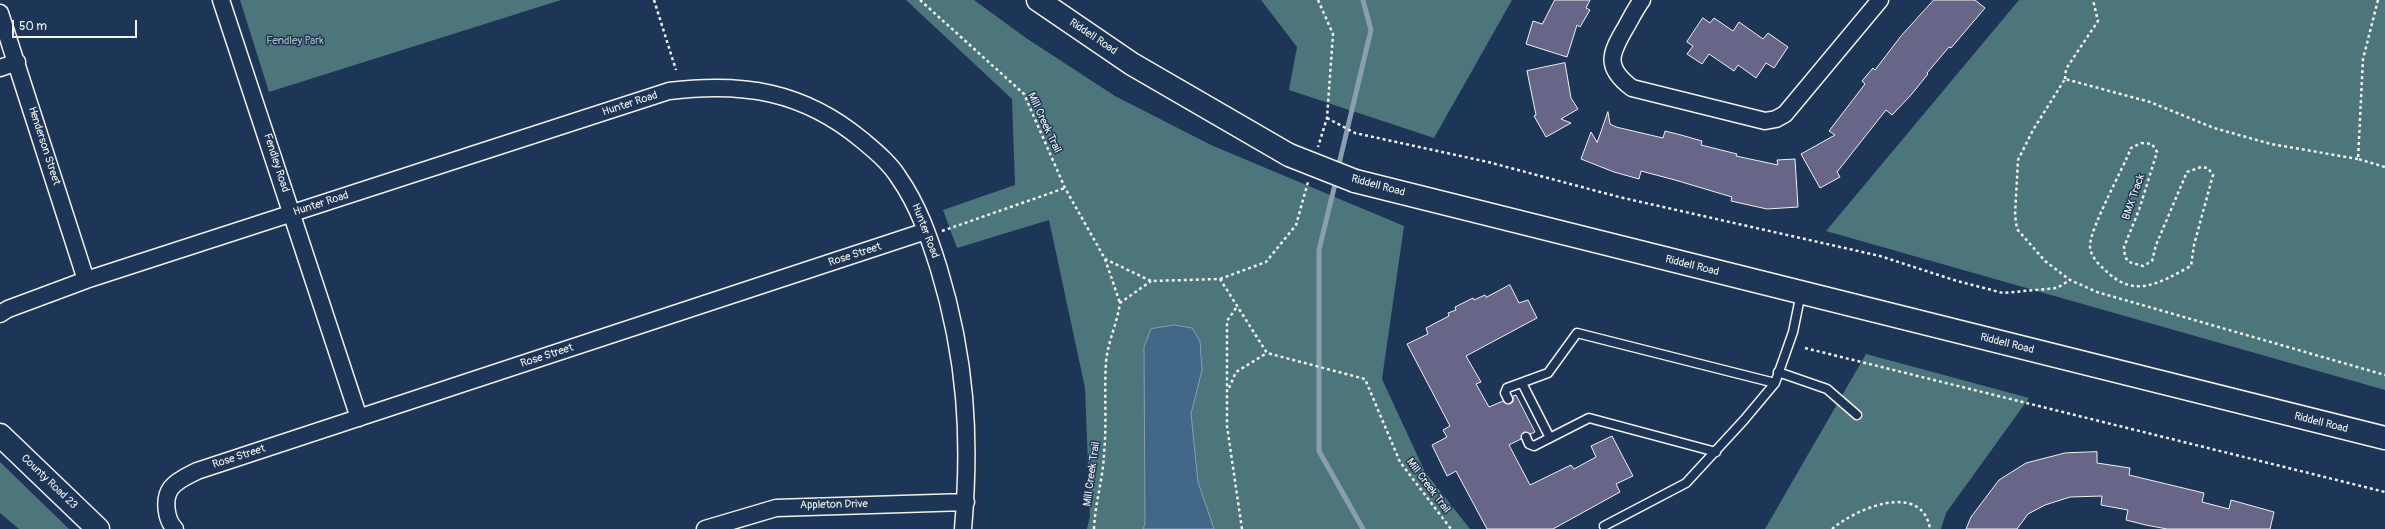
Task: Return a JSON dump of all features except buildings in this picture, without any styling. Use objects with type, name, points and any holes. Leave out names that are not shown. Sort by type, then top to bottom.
[{"type":"main road","name":"Riddell Road","points":[[1038,0],[1132,64],[1289,155],[1355,181],[2385,438]]},
{"type":"main road","name":"County Road 23","points":[[0,435],[98,529]]},
{"type":"street","name":"Fendley Road","points":[[221,0],[359,418]]},
{"type":"street","points":[[1642,0],[1613,50],[1612,61],[1618,78],[1632,88],[1765,121],[1776,119],[1785,114],[1880,0]]},
{"type":"street","name":"Henderson Street","points":[[0,13],[86,280]]},
{"type":"street","points":[[0,68],[17,62]]},
{"type":"street","name":"Hunter Road","points":[[0,314],[8,309],[86,280],[669,91],[705,87],[731,87],[776,94],[799,101],[845,126],[876,152],[898,176],[917,208],[934,231],[960,359],[968,430],[966,502],[963,529]]},
{"type":"street","name":"Rose Street","points":[[175,529],[172,525],[166,506],[171,488],[197,471],[934,231]]},
{"type":"street","name":"Appleton Drive","points":[[705,529],[759,511],[781,507],[966,502]]},
{"type":"lane","points":[[1604,526],[1686,483],[1716,452],[1775,383],[1793,332],[1801,293]]},
{"type":"lane","points":[[1508,399],[1505,393],[1507,388],[1548,373],[1577,333],[1775,383]]},
{"type":"lane","points":[[1778,372],[1827,389],[1857,415]]},
{"type":"lane","points":[[1522,383],[1550,438]]},
{"type":"lane","points":[[1526,437],[1529,444],[1534,446],[1589,418],[1716,452]]},
{"type":"path","points":[[654,0],[676,70]]},
{"type":"path","name":"Mill Creek Trail","points":[[920,0],[1024,94],[1064,188],[1105,259],[1120,303],[1117,323],[1109,341],[1106,363],[1104,455],[1094,508],[1094,529]]},
{"type":"path","points":[[2093,0],[2098,21],[2066,69],[2065,79],[2044,110],[2018,160],[2015,215],[2017,229],[2045,260],[2070,280],[2097,292],[2132,304],[2385,375]]},
{"type":"path","points":[[2358,159],[2363,59],[2378,0]]},
{"type":"path","points":[[2065,79],[2150,102],[2214,128],[2271,144],[2358,159],[2385,167]]},
{"type":"path","points":[[1327,118],[1339,122],[1355,133],[1488,162],[1627,199],[1880,256],[1957,281],[2003,293],[2057,288],[2070,280]]},
{"type":"path","name":"BMX Track","points":[[2140,143],[2152,144],[2157,152],[2124,247],[2125,257],[2129,262],[2143,266],[2152,260],[2159,238],[2187,172],[2201,167],[2208,168],[2213,175],[2194,245],[2191,266],[2157,284],[2127,286],[2110,275],[2096,262],[2090,247],[2094,228],[2131,148],[2140,143]]},
{"type":"path","points":[[934,231],[1064,188]]},
{"type":"path","points":[[1105,259],[1151,281],[1220,279],[1236,308],[1267,353],[1236,372],[1228,388]]},
{"type":"path","points":[[1120,303],[1151,281]]},
{"type":"path","points":[[1236,308],[1227,321],[1227,426],[1242,529]]},
{"type":"path","points":[[1804,348],[2385,492]]},
{"type":"path","name":"Mill Creek Trail","points":[[1267,353],[1365,379],[1400,462],[1451,529]]},
{"type":"path","points":[[1832,529],[1860,511],[1879,504],[1895,502],[1911,505],[1925,515],[1930,529]]},
{"type":"green space","name":"Fendley Park","points":[[240,0],[561,0],[269,92]]},
{"type":"green space","points":[[906,0],[974,0],[1026,38],[1115,96],[1211,145],[1404,226],[1382,379],[1425,472],[1470,529],[1087,529],[1090,516],[1085,388],[1049,220],[957,248],[943,210],[1015,185],[1012,99]]},
{"type":"green space","points":[[1261,0],[1512,0],[1434,138],[1289,90],[1297,47]]},
{"type":"green space","points":[[2019,0],[2385,0],[2385,390],[1826,231]]},
{"type":"green space","points":[[1866,354],[2029,398],[1946,513],[1941,529],[1765,529]]},
{"type":"green space","points":[[0,462],[69,529],[19,529],[0,513]]},
{"type":"water","points":[[1174,325],[1192,328],[1200,341],[1202,370],[1191,414],[1198,482],[1214,529],[1143,529],[1145,524],[1144,347],[1151,329]]},
{"type":"waterway","points":[[1338,168],[1371,30],[1363,0]]},
{"type":"waterway","points":[[1336,180],[1319,250],[1319,451],[1363,529]]}]
